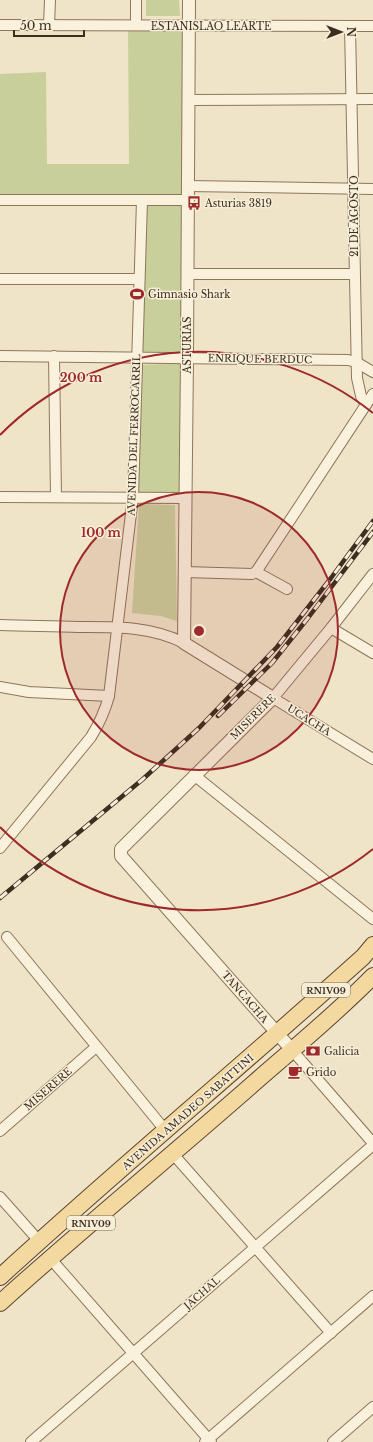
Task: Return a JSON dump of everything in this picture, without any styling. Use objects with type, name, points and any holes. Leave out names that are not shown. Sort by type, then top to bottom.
[{"type":"main road","name":"AVENIDA AMADEO SABATTINI","points":[[0,1276],[165,1130],[278,1034],[362,957],[373,945]]},
{"type":"main road","name":"RN1V09","points":[[0,1303],[50,1258],[173,1154],[292,1050],[373,976]]},
{"type":"street","points":[[49,25],[50,0]]},
{"type":"street","points":[[136,0],[136,25]]},
{"type":"street","name":"ASTURIAS","points":[[184,643],[189,0]]},
{"type":"street","name":"ESTANISLAO LEARTE","points":[[0,25],[373,26]]},
{"type":"street","name":"21 DE AGOSTO","points":[[350,26],[356,362],[357,378],[361,396],[366,405]]},
{"type":"street","points":[[188,100],[373,99]]},
{"type":"street","points":[[187,186],[373,189]]},
{"type":"street","points":[[0,200],[187,200]]},
{"type":"street","name":"AVENIDA DEL FERROCARRIL","points":[[0,848],[91,737],[104,714],[109,696],[133,498],[142,200]]},
{"type":"street","points":[[187,274],[354,274]]},
{"type":"street","points":[[0,279],[140,279]]},
{"type":"street","name":"ENRIQUE BERDUC","points":[[0,356],[348,360],[356,362],[373,372]]},
{"type":"street","points":[[54,356],[56,497]]},
{"type":"street","points":[[185,572],[252,574],[256,572],[373,394]]},
{"type":"street","points":[[0,497],[185,498]]},
{"type":"street","points":[[256,572],[287,589]]},
{"type":"street","name":"MISERERE","points":[[121,849],[273,698],[331,628],[373,574]]},
{"type":"street","points":[[0,625],[118,627],[154,631],[173,637],[184,643]]},
{"type":"street","points":[[331,628],[373,653]]},
{"type":"street","name":"UCACHA","points":[[184,643],[373,759]]},
{"type":"street","points":[[0,687],[29,692],[109,696]]},
{"type":"street","points":[[194,775],[373,919]]},
{"type":"street","name":"TANCACHA","points":[[121,849],[121,856],[373,1144]]},
{"type":"street","points":[[7,937],[165,1130]]},
{"type":"street","name":"MISERERE","points":[[0,1131],[96,1046]]},
{"type":"street","name":"JACHAL","points":[[31,1442],[373,1144]]},
{"type":"street","points":[[173,1154],[331,1332]]},
{"type":"street","points":[[0,1197],[38,1242]]},
{"type":"street","points":[[50,1258],[208,1441],[373,1296]]},
{"type":"street","points":[[333,1442],[373,1407]]},
{"type":"green space","points":[[146,0],[179,0],[180,16],[146,16]]},
{"type":"green space","points":[[128,28],[187,28],[185,198],[0,197],[0,74],[46,72],[47,164],[129,164]]},
{"type":"green space","points":[[144,202],[184,202],[183,353],[140,354]]},
{"type":"green space","points":[[183,363],[182,494],[136,494],[140,365]]},
{"type":"green space","points":[[139,504],[175,505],[177,621],[161,616],[132,613]]},
{"type":"railway","points":[[0,898],[143,779],[199,728],[277,647],[373,521]]},
{"type":"railway","points":[[218,716],[272,663],[373,532]]},
{"type":"place","name":"Asturias 3819","points":[[194,203]]},
{"type":"place","name":"Gimnasio Shark","points":[[137,294]]},
{"type":"place","name":"Galicia","points":[[313,1051]]},
{"type":"place","name":"Grido","points":[[295,1072]]}]
